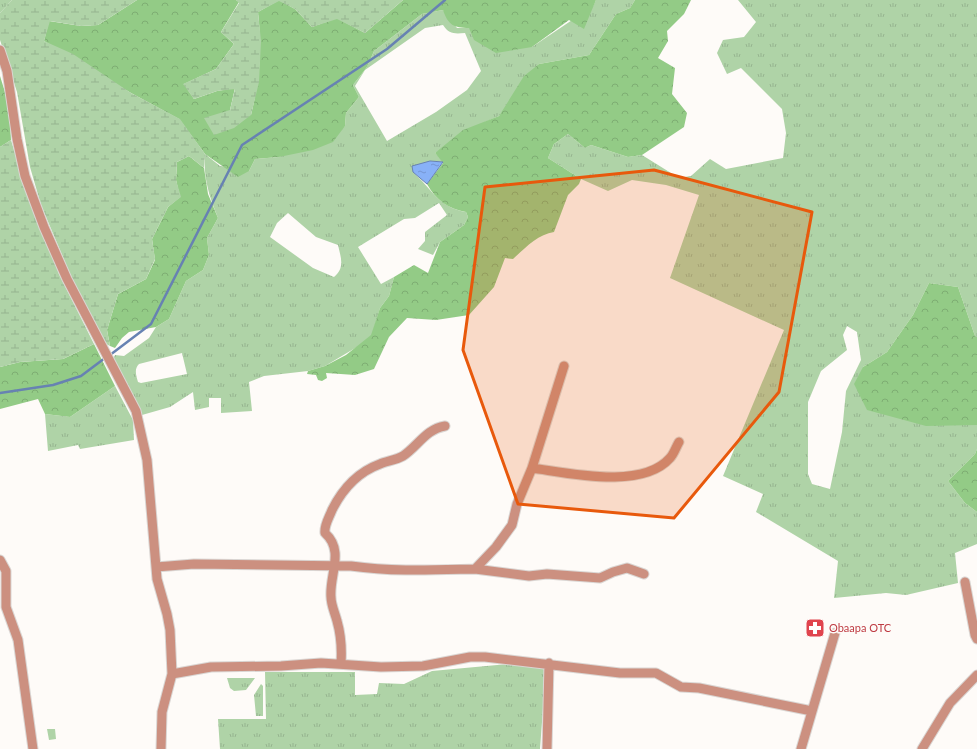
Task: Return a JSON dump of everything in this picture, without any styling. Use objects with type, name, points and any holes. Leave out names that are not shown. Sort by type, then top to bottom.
[{"type":"street","points":[[0,50],[7,71],[17,139],[25,176],[67,279],[136,411],[141,431],[147,460],[157,579],[170,630],[172,674],[162,712],[161,749]]},
{"type":"street","points":[[475,569],[496,547],[512,525],[517,504],[532,468],[564,366]]},
{"type":"street","points":[[342,663],[342,641],[331,598],[331,584],[335,566],[335,551],[332,542],[325,533],[325,528],[344,489],[355,479],[379,464],[402,457],[430,431],[436,427],[445,426]]},
{"type":"street","points":[[532,468],[595,477],[628,477],[654,470],[670,458],[679,442]]},
{"type":"street","points":[[0,560],[6,571],[6,607],[18,640],[33,749]]},
{"type":"street","points":[[156,567],[194,564],[335,566],[411,571],[475,569],[529,576],[547,574],[600,578],[627,568],[644,574]]},
{"type":"street","points":[[965,582],[977,639]]},
{"type":"street","points":[[801,749],[835,633]]},
{"type":"street","points":[[172,674],[197,668],[211,667],[342,663],[381,667],[423,666],[470,657],[484,657],[549,663],[620,673],[656,673],[681,686],[699,688],[812,711]]},
{"type":"street","points":[[547,749],[549,663]]},
{"type":"street","points":[[922,749],[950,703],[977,675]]},
{"type":"highlighted area","points":[[654,170],[812,212],[779,392],[674,518],[518,504],[463,350],[485,187]]},
{"type":"green space","points":[[0,0],[12,0],[0,13]]},
{"type":"green space","points":[[12,0],[137,0],[98,25],[81,26],[50,21],[44,41],[73,54],[131,93],[180,119],[205,154],[204,168],[189,156],[177,162],[176,180],[181,197],[168,207],[152,239],[155,259],[146,279],[118,294],[107,330],[110,346],[106,344],[73,281],[41,205],[30,167],[17,92],[0,40],[0,13]]},
{"type":"green space","points":[[137,0],[236,0],[239,2],[221,32],[234,44],[216,69],[184,84],[194,99],[217,91],[235,88],[230,110],[251,115],[256,89],[260,52],[258,12],[279,0],[295,9],[312,27],[337,18],[365,33],[403,0],[596,0],[584,29],[569,20],[532,47],[496,53],[474,40],[469,28],[452,25],[447,19],[443,10],[422,14],[374,51],[367,67],[353,85],[359,97],[346,113],[345,126],[333,142],[313,150],[279,157],[255,159],[249,171],[238,177],[205,154],[179,119],[131,93],[44,41],[49,21],[81,26],[98,25]]},
{"type":"green space","points":[[236,0],[403,0],[365,33],[337,19],[312,27],[295,9],[279,1],[258,12],[261,41],[259,82],[251,115],[234,128],[214,135],[204,118],[230,110],[235,89],[217,91],[194,99],[183,84],[216,69],[234,44],[221,32],[239,3]]},
{"type":"green space","points":[[596,0],[635,0],[630,8],[616,14],[589,55],[539,64],[499,116],[485,122],[435,153],[443,162],[430,161],[413,172],[442,202],[456,210],[466,212],[468,217],[464,225],[440,242],[433,255],[418,249],[425,241],[425,232],[447,215],[439,203],[415,218],[404,219],[358,247],[381,284],[394,277],[389,296],[380,308],[372,335],[362,344],[325,366],[308,371],[264,376],[249,382],[252,411],[221,413],[221,398],[209,398],[209,407],[195,410],[193,392],[170,407],[142,415],[113,359],[115,355],[124,356],[149,338],[156,327],[169,319],[186,281],[203,270],[209,255],[207,238],[218,218],[207,186],[205,154],[220,166],[249,171],[255,159],[279,157],[345,126],[346,113],[359,97],[353,85],[367,67],[374,51],[422,14],[443,10],[457,28],[469,28],[532,47],[593,6]],"holes":[[[443,25],[452,33],[465,33],[481,71],[467,90],[436,112],[387,141],[355,86],[365,70],[425,28]],[[288,213],[316,237],[338,245],[341,266],[337,274],[334,277],[313,268],[270,237],[277,223]],[[182,353],[187,374],[141,383],[138,382],[136,372],[136,368],[139,364]]]},
{"type":"green space","points":[[635,0],[691,0],[684,14],[667,31],[668,41],[658,58],[675,68],[672,94],[687,113],[684,127],[642,155],[628,157],[591,145],[585,148],[568,134],[554,144],[548,158],[581,179],[579,184],[568,195],[554,232],[548,233],[537,239],[513,259],[505,258],[494,287],[469,315],[436,320],[407,318],[389,337],[374,369],[355,375],[326,373],[327,378],[322,381],[318,380],[316,375],[307,374],[308,371],[325,366],[346,355],[371,335],[380,308],[389,296],[394,277],[414,265],[428,273],[440,242],[464,225],[468,217],[466,212],[454,209],[443,203],[434,195],[427,184],[443,163],[435,153],[463,130],[499,116],[524,76],[539,64],[589,55],[616,14],[630,8]]},
{"type":"green space","points":[[738,0],[977,0],[977,337],[975,336],[958,287],[929,283],[913,315],[887,352],[863,367],[977,425],[977,449],[975,454],[948,481],[965,503],[977,512],[977,544],[955,553],[958,583],[906,595],[886,593],[834,598],[838,561],[756,512],[763,494],[723,476],[784,330],[670,278],[699,195],[666,185],[632,180],[608,191],[581,179],[548,158],[554,144],[568,134],[585,148],[591,145],[628,157],[642,155],[679,178],[691,176],[710,159],[726,169],[783,158],[786,133],[782,109],[741,68],[727,74],[717,53],[723,40],[744,37],[756,22]],"holes":[[[847,326],[857,332],[861,360],[846,391],[842,432],[830,489],[812,484],[808,474],[808,402],[821,371],[847,350],[843,335]]]},
{"type":"green space","points":[[0,76],[9,105],[11,140],[0,147]]},
{"type":"green space","points":[[11,140],[22,177],[59,274],[94,344],[63,359],[20,362],[0,367],[0,147]]},
{"type":"green space","points":[[189,156],[204,168],[208,194],[218,218],[207,238],[209,255],[203,270],[186,281],[169,319],[156,327],[129,332],[122,338],[115,348],[110,346],[107,330],[118,294],[146,279],[155,260],[152,239],[168,207],[180,197],[176,180],[177,162]]},
{"type":"green space","points":[[929,283],[958,287],[975,336],[977,337],[977,425],[926,426],[867,410],[854,384],[863,367],[887,352],[913,315]]},
{"type":"green space","points":[[94,344],[115,386],[70,417],[45,414],[38,399],[0,409],[0,367],[20,362],[63,359]]},
{"type":"green space","points":[[115,386],[133,420],[134,440],[80,449],[78,445],[48,451],[45,414],[70,417]]},
{"type":"green space","points":[[977,449],[977,512],[965,503],[948,481],[975,454]]},
{"type":"green space","points":[[508,664],[546,668],[540,749],[220,749],[218,719],[266,719],[265,672],[355,672],[355,695],[377,694],[379,683],[404,684],[432,671]]},
{"type":"green space","points":[[227,678],[255,678],[246,690],[234,691],[230,688]]},
{"type":"green space","points":[[261,684],[263,686],[263,716],[256,716],[254,695]]},
{"type":"green space","points":[[47,729],[55,729],[56,739],[49,740]]},
{"type":"water","points":[[430,161],[443,162],[427,184],[413,172],[412,166]]},
{"type":"waterway","points":[[110,355],[151,324],[242,145],[387,49],[445,0]]},
{"type":"waterway","points":[[0,393],[53,385],[81,376],[105,358]]},
{"type":"place","name":"Obaapa OTC","points":[[815,628]]}]
